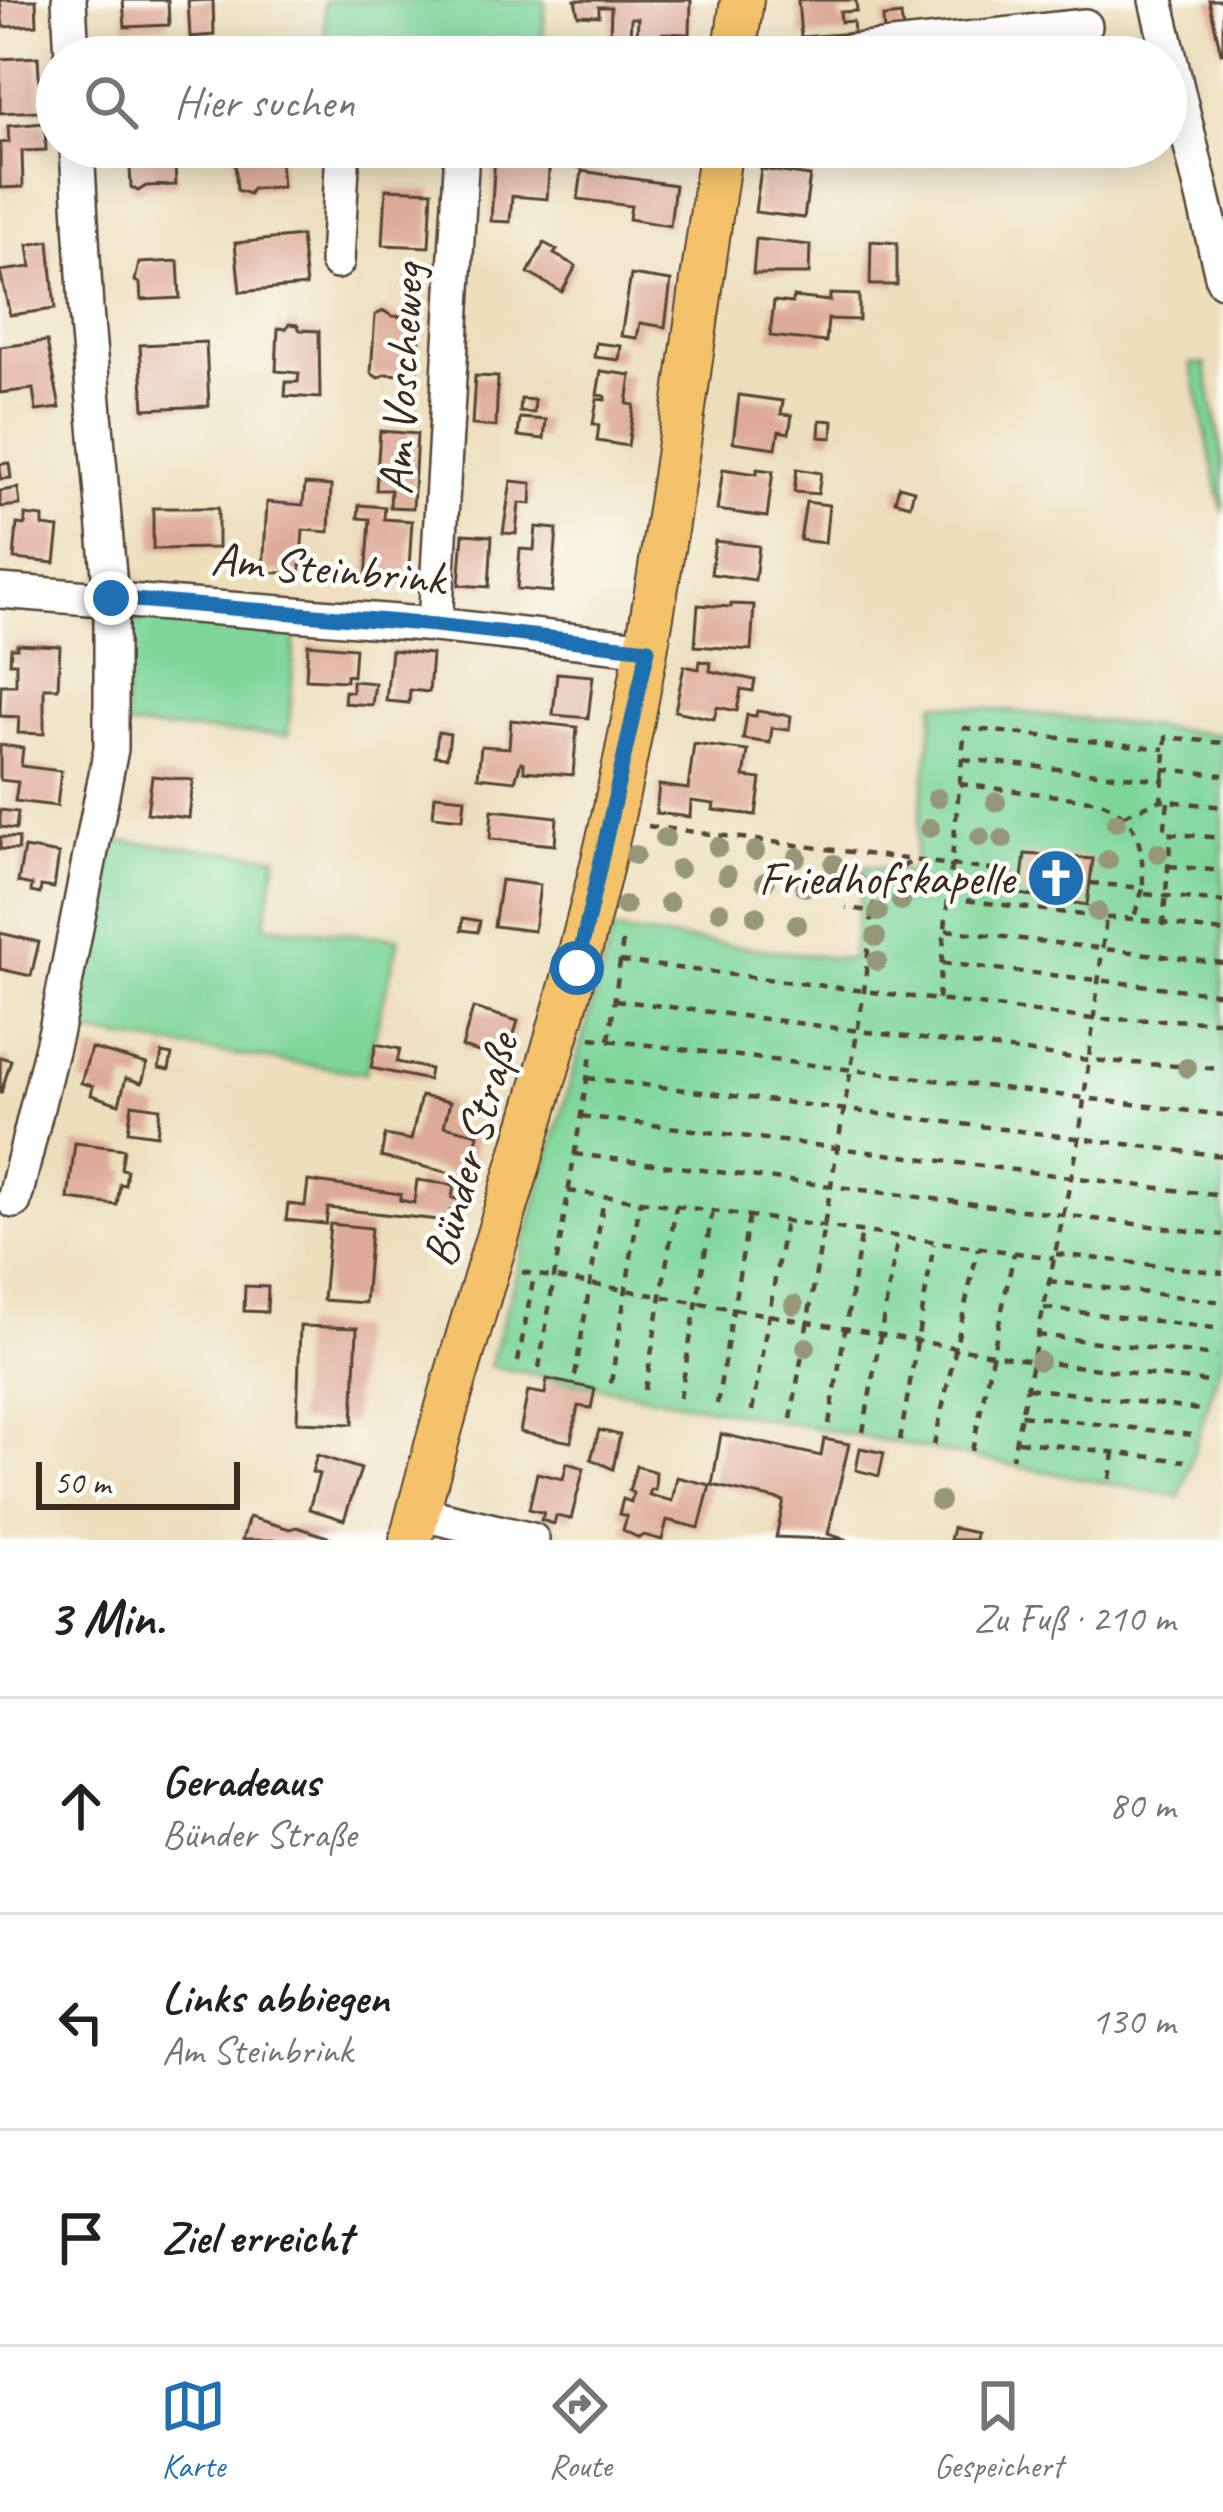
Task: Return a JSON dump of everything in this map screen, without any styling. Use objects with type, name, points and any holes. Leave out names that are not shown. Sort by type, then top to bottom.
[{"type":"main road","points":[[737,36],[742,0]]},
{"type":"main road","name":"Bünder Straße","points":[[414,1526],[577,968],[612,821],[648,649],[718,168]]},
{"type":"street","points":[[69,0],[71,36]]},
{"type":"street","points":[[1156,0],[1165,36]]},
{"type":"street","points":[[993,36],[1085,26]]},
{"type":"street","points":[[1187,130],[1223,280]]},
{"type":"street","points":[[14,1201],[56,1030],[111,749],[111,598],[78,168]]},
{"type":"street","points":[[337,262],[343,168]]},
{"type":"street","name":"Am Voscheweg","points":[[435,625],[461,168]]},
{"type":"street","name":"Am Steinbrink","points":[[0,591],[435,625],[648,649]]},
{"type":"street","points":[[414,1526],[532,1540]]},
{"type":"path","points":[[938,1000],[965,728],[1165,749]]},
{"type":"path","points":[[1223,743],[1166,737],[1162,780],[1164,833],[1223,838]]},
{"type":"path","points":[[961,759],[1162,780]]},
{"type":"path","points":[[1163,769],[1223,775]]},
{"type":"path","points":[[959,784],[1098,801],[1124,815],[1136,829],[1143,854],[1143,891],[1134,917]]},
{"type":"path","points":[[1124,815],[1164,801],[1223,807]]},
{"type":"path","points":[[612,821],[1022,874]]},
{"type":"path","points":[[1162,926],[1171,834]]},
{"type":"path","points":[[791,1420],[864,992],[876,892],[893,872],[913,861]]},
{"type":"path","points":[[1168,866],[1223,871]]},
{"type":"path","points":[[1090,883],[1223,902]]},
{"type":"path","points":[[949,898],[1106,918],[1134,917],[1162,926],[1223,932]]},
{"type":"path","points":[[846,908],[872,911]]},
{"type":"path","points":[[1012,1458],[1079,1140],[1106,918]]},
{"type":"path","points":[[946,930],[1223,963]]},
{"type":"path","points":[[609,1040],[623,940]]},
{"type":"path","points":[[620,961],[1093,1018],[1223,1022]]},
{"type":"path","points":[[942,963],[1223,994]]},
{"type":"path","points":[[615,1000],[1089,1060],[1223,1069]]},
{"type":"path","points":[[580,1036],[1223,1115]]},
{"type":"path","points":[[539,1368],[593,1038]]},
{"type":"path","points":[[587,1078],[1223,1156]]},
{"type":"path","points":[[581,1116],[1223,1196]]},
{"type":"path","points":[[574,1154],[1223,1235]]},
{"type":"path","points":[[568,1191],[1014,1253],[1223,1273]]},
{"type":"path","points":[[575,1376],[604,1196]]},
{"type":"path","points":[[610,1383],[640,1201]]},
{"type":"path","points":[[645,1390],[676,1206]]},
{"type":"path","points":[[680,1398],[713,1211]]},
{"type":"path","points":[[716,1404],[748,1216]]},
{"type":"path","points":[[752,1411],[785,1221]]},
{"type":"path","points":[[829,1424],[862,1231]]},
{"type":"path","points":[[863,1432],[898,1236]]},
{"type":"path","points":[[900,1439],[934,1241]]},
{"type":"path","points":[[934,1445],[978,1248]]},
{"type":"path","points":[[972,1451],[1014,1253]]},
{"type":"path","points":[[513,1270],[1032,1361],[1209,1382]]},
{"type":"path","points":[[518,1362],[534,1276]]},
{"type":"path","points":[[1048,1281],[1223,1302]]},
{"type":"path","points":[[1043,1307],[1223,1329]]},
{"type":"path","points":[[1037,1335],[1216,1356]]},
{"type":"path","points":[[1026,1388],[1200,1410]]},
{"type":"path","points":[[1021,1415],[1192,1435]]},
{"type":"path","points":[[1016,1441],[1185,1461]]},
{"type":"path","points":[[1110,1480],[1114,1453]]},
{"type":"green space","points":[[324,0],[545,0],[543,36],[325,36]]},
{"type":"green space","points":[[1191,364],[1205,364],[1223,460],[1223,513]]},
{"type":"green space","points":[[128,613],[296,623],[288,735],[125,727]]},
{"type":"green space","points":[[935,703],[1223,735],[1223,1354],[1180,1497],[490,1366],[613,931],[851,960],[865,866],[913,871]]},
{"type":"green space","points":[[116,841],[277,856],[264,926],[399,938],[365,1073],[70,1031]]},
{"type":"building","points":[[0,0],[36,0],[37,25],[3,27]]},
{"type":"building","points":[[123,0],[168,0],[169,25],[125,27]]},
{"type":"building","points":[[213,0],[214,35],[190,36],[188,1]]},
{"type":"building","points":[[575,0],[691,0],[690,34],[637,36],[638,18],[631,18],[630,36],[610,36],[611,7],[599,7],[599,16],[578,15]]},
{"type":"building","points":[[798,0],[856,0],[857,11],[840,12],[841,22],[853,21],[854,33],[801,36]]},
{"type":"building","points":[[1209,0],[1223,0],[1223,53],[1221,53]]},
{"type":"building","points":[[901,15],[903,30],[884,32],[883,17]]},
{"type":"building","points":[[36,57],[36,111],[0,113],[0,59]]},
{"type":"building","points":[[36,124],[36,150],[22,151],[23,187],[0,188],[0,143],[9,142],[8,126]]},
{"type":"building","points":[[130,168],[175,168],[176,185],[146,186],[138,191],[131,187]]},
{"type":"building","points":[[235,168],[281,168],[282,187],[252,189],[249,194],[237,190]]},
{"type":"building","points":[[494,168],[549,168],[547,199],[512,196],[510,222],[491,221]]},
{"type":"building","points":[[761,169],[810,176],[804,218],[755,212]]},
{"type":"building","points":[[582,171],[675,185],[670,226],[629,219],[631,206],[578,199]]},
{"type":"building","points":[[386,189],[432,191],[429,247],[383,245]]},
{"type":"building","points":[[301,236],[306,286],[240,292],[235,243]]},
{"type":"building","points":[[756,239],[810,245],[809,274],[753,274]]},
{"type":"building","points":[[49,241],[55,309],[10,315],[0,271],[31,267],[28,245]]},
{"type":"building","points":[[871,241],[897,243],[897,285],[870,285]]},
{"type":"building","points":[[544,243],[576,266],[562,292],[528,273]]},
{"type":"building","points":[[178,261],[180,298],[141,300],[140,284],[135,281],[139,263]]},
{"type":"building","points":[[631,275],[671,281],[665,327],[640,323],[637,338],[621,336]]},
{"type":"building","points":[[830,294],[859,295],[859,320],[828,319],[826,342],[770,336],[774,301],[792,303],[793,297],[830,301]]},
{"type":"building","points":[[384,311],[421,318],[417,376],[378,378],[371,373],[375,315]]},
{"type":"building","points":[[289,324],[319,331],[320,398],[285,396],[286,382],[298,382],[299,373],[276,371],[278,328],[286,329]]},
{"type":"building","points":[[47,341],[60,408],[36,411],[33,389],[0,393],[0,347]]},
{"type":"building","points":[[206,342],[209,406],[144,409],[140,345]]},
{"type":"building","points":[[596,343],[621,346],[619,360],[594,357]]},
{"type":"building","points":[[601,371],[631,375],[627,404],[634,405],[628,446],[597,441],[599,425],[593,424],[597,399],[605,400],[597,395]]},
{"type":"building","points":[[475,376],[498,377],[496,427],[472,425]]},
{"type":"building","points":[[739,395],[783,401],[781,414],[792,415],[789,433],[779,431],[776,448],[733,442]]},
{"type":"building","points":[[521,399],[535,400],[534,413],[520,412]]},
{"type":"building","points":[[520,418],[546,420],[544,439],[518,436]]},
{"type":"building","points":[[820,420],[833,421],[832,438],[819,437]]},
{"type":"building","points":[[380,431],[417,434],[413,508],[390,507],[391,490],[376,490]]},
{"type":"building","points":[[9,463],[11,478],[0,479],[0,464]]},
{"type":"building","points":[[723,469],[757,474],[757,469],[773,471],[767,517],[717,510]]},
{"type":"building","points":[[797,469],[821,473],[818,494],[794,492]]},
{"type":"building","points":[[511,481],[532,483],[531,504],[519,503],[516,534],[503,533]]},
{"type":"building","points":[[305,484],[331,486],[329,532],[303,530],[300,574],[263,572],[267,502],[303,505]]},
{"type":"building","points":[[899,486],[914,490],[910,505],[895,501]]},
{"type":"building","points":[[18,488],[20,505],[0,507],[0,491]]},
{"type":"building","points":[[806,502],[829,505],[825,543],[800,540]]},
{"type":"building","points":[[359,505],[385,507],[384,519],[412,521],[408,583],[366,580],[370,519],[358,518]]},
{"type":"building","points":[[153,508],[218,508],[218,548],[153,549]]},
{"type":"building","points":[[25,515],[43,517],[43,526],[59,528],[55,563],[14,559],[17,524],[25,525]]},
{"type":"building","points":[[536,527],[557,529],[552,592],[517,589],[520,549],[534,550]]},
{"type":"building","points":[[463,534],[492,536],[489,587],[459,585]]},
{"type":"building","points":[[715,541],[759,546],[755,580],[711,574]]},
{"type":"building","points":[[698,605],[754,605],[751,650],[695,646]]},
{"type":"building","points":[[17,644],[60,646],[58,688],[44,688],[44,734],[18,733],[19,717],[0,716],[1,685],[16,685],[16,663],[10,663],[11,648]]},
{"type":"building","points":[[308,644],[355,648],[353,676],[346,675],[346,681],[306,679]]},
{"type":"building","points":[[391,650],[432,654],[429,692],[410,690],[409,703],[386,701]]},
{"type":"building","points":[[700,661],[711,663],[710,671],[755,680],[753,691],[741,689],[737,711],[717,707],[714,719],[675,711],[684,666],[699,669]]},
{"type":"building","points":[[557,673],[593,676],[588,718],[553,715]]},
{"type":"building","points":[[352,681],[375,683],[372,705],[344,703],[345,691],[352,692]]},
{"type":"building","points":[[757,711],[791,716],[789,730],[772,728],[770,743],[743,739],[747,715],[756,716]]},
{"type":"building","points":[[511,720],[577,727],[573,775],[524,771],[521,762],[515,781],[478,777],[481,746],[509,748]]},
{"type":"building","points":[[438,732],[450,734],[447,757],[435,756]]},
{"type":"building","points":[[694,744],[748,751],[744,777],[761,779],[756,815],[713,810],[714,804],[691,801],[690,817],[656,813],[659,785],[688,789]]},
{"type":"building","points":[[0,745],[23,748],[21,766],[61,771],[57,806],[15,801],[18,782],[0,780]]},
{"type":"building","points":[[152,776],[193,780],[189,818],[147,813]]},
{"type":"building","points":[[435,795],[465,798],[463,819],[433,816]]},
{"type":"building","points":[[0,810],[18,812],[16,829],[0,827]]},
{"type":"building","points":[[492,810],[557,817],[555,845],[490,839]]},
{"type":"building","points":[[0,837],[19,838],[18,850],[0,849]]},
{"type":"building","points":[[24,848],[59,854],[54,888],[41,886],[40,894],[31,892],[32,885],[18,882]]},
{"type":"building","name":"Friedhofskapelle","points":[[1025,854],[1093,859],[1087,905],[1020,894]]},
{"type":"building","points":[[501,880],[540,885],[534,931],[494,926]]},
{"type":"building","points":[[463,918],[480,921],[478,932],[462,930]]},
{"type":"building","points":[[0,933],[39,942],[31,976],[0,969]]},
{"type":"building","points":[[473,1008],[518,1021],[506,1060],[462,1047]]},
{"type":"building","points":[[376,1044],[400,1049],[397,1062],[430,1069],[428,1080],[371,1068]]},
{"type":"building","points":[[91,1048],[147,1064],[142,1083],[126,1078],[119,1104],[91,1095],[93,1086],[81,1083]]},
{"type":"building","points":[[162,1053],[172,1055],[169,1070],[159,1068]]},
{"type":"building","points":[[0,1057],[11,1060],[1,1093],[0,1093]]},
{"type":"building","points":[[421,1096],[450,1102],[444,1126],[478,1134],[468,1177],[381,1157],[385,1135],[411,1140]]},
{"type":"building","points":[[132,1104],[160,1108],[157,1135],[128,1131]]},
{"type":"building","points":[[75,1143],[124,1149],[121,1169],[127,1170],[117,1205],[68,1199]]},
{"type":"building","points":[[417,1180],[454,1185],[452,1198],[460,1200],[458,1212],[450,1211],[448,1221],[328,1208],[326,1224],[286,1220],[288,1204],[305,1206],[308,1181],[401,1194],[400,1200],[414,1203]]},
{"type":"building","points":[[330,1224],[371,1228],[365,1303],[323,1300]]},
{"type":"building","points":[[245,1286],[268,1287],[267,1312],[244,1311]]},
{"type":"building","points":[[300,1326],[357,1328],[353,1424],[297,1422]]},
{"type":"building","points":[[547,1379],[595,1389],[591,1408],[578,1406],[571,1442],[520,1432],[528,1391],[545,1394]]},
{"type":"building","points":[[599,1430],[620,1435],[613,1469],[591,1459]]},
{"type":"building","points":[[721,1434],[821,1456],[824,1439],[849,1444],[828,1534],[847,1540],[776,1537],[784,1501],[712,1485]]},
{"type":"building","points":[[860,1448],[884,1453],[879,1476],[856,1470]]},
{"type":"building","points":[[317,1455],[361,1469],[344,1520],[309,1509],[319,1474],[312,1472]]},
{"type":"building","points":[[567,1463],[584,1468],[571,1519],[556,1516],[554,1524],[541,1520],[544,1513],[529,1509],[537,1473],[563,1479]]},
{"type":"building","points":[[636,1466],[656,1472],[655,1490],[649,1495],[672,1501],[677,1477],[710,1485],[699,1528],[667,1520],[662,1540],[639,1538],[623,1530],[627,1516],[619,1514],[623,1499],[631,1502]]},
{"type":"building","points":[[249,1517],[297,1527],[337,1540],[242,1540]]},
{"type":"building","points":[[953,1528],[976,1533],[975,1540],[950,1540]]},
{"type":"place","name":"Friedhofskapelle","points":[[1056,878]]},
{"type":"route","points":[[111,598],[435,625],[648,649],[577,968]]}]
